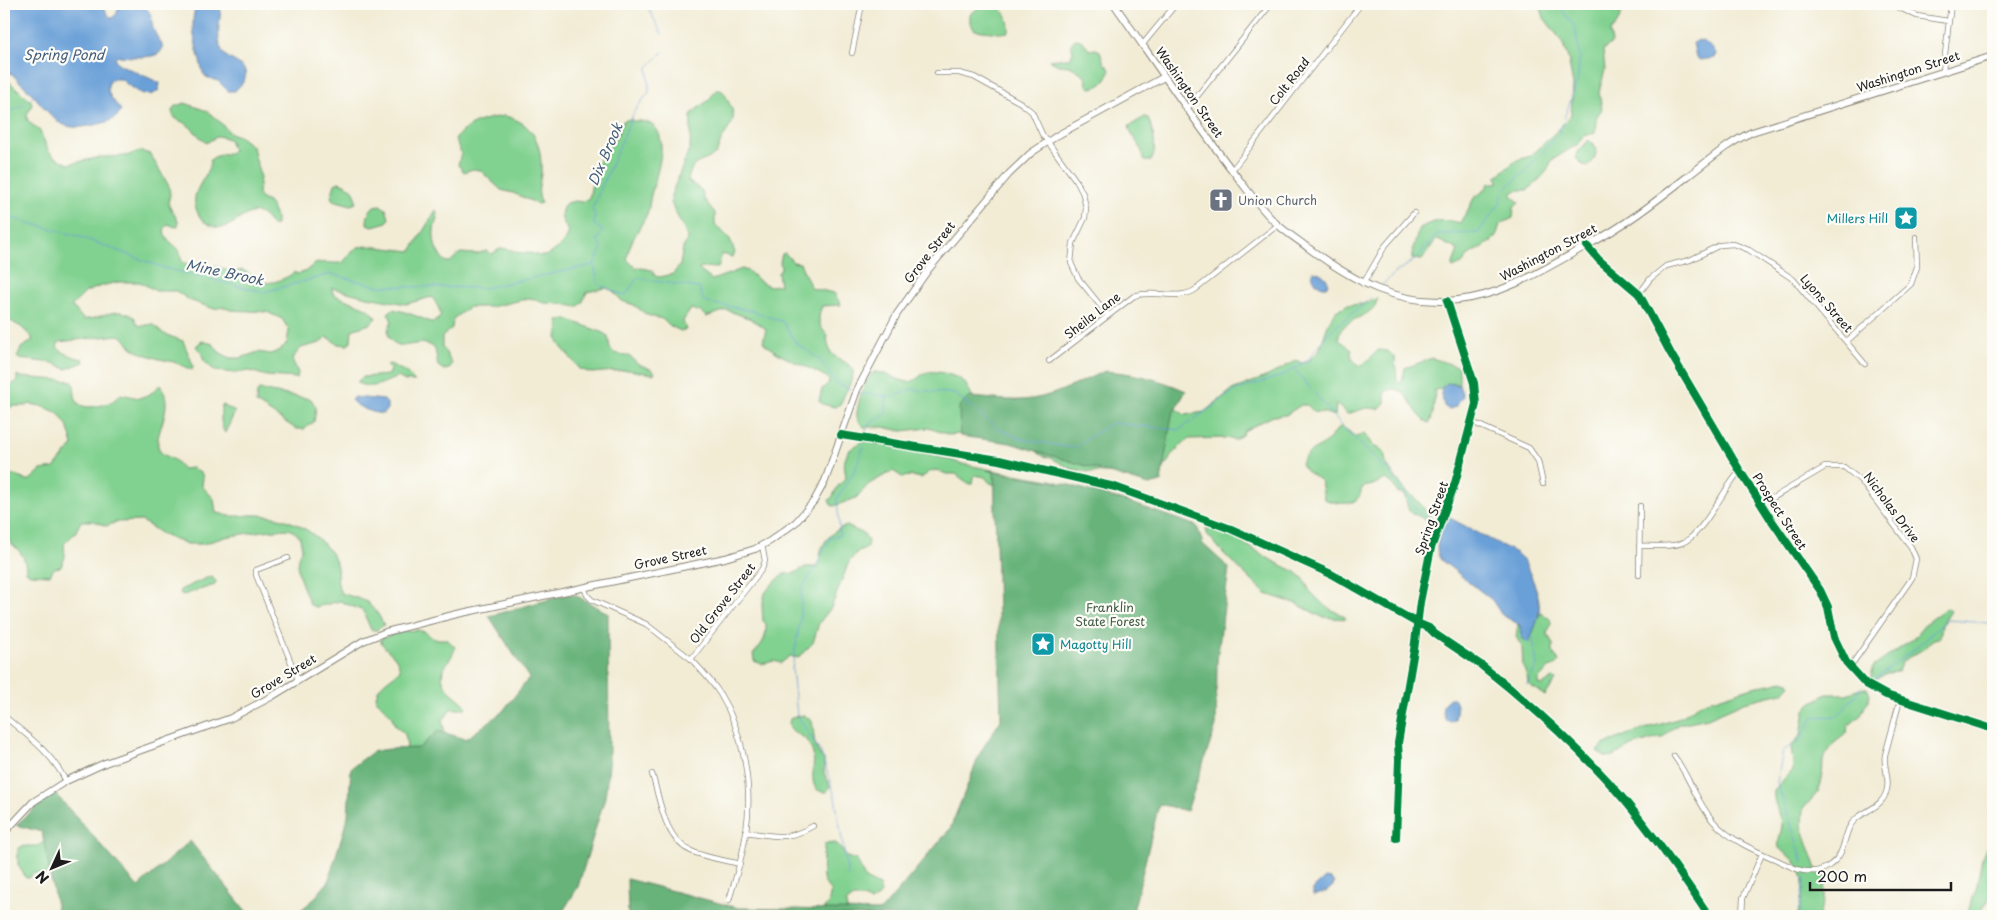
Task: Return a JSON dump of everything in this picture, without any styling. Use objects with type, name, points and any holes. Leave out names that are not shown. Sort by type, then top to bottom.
[{"type":"main road","name":"Washington Street","points":[[1114,4],[1143,44],[1186,110],[1259,205],[1278,226],[1338,270],[1363,284],[1395,296],[1420,300],[1447,301],[1471,298],[1499,290],[1587,246],[1634,217],[1735,141],[1752,132],[1993,56]]},
{"type":"main road","name":"Grove Street","points":[[4,833],[33,802],[66,781],[106,763],[225,720],[260,704],[363,641],[386,632],[458,614],[725,558],[762,545],[796,522],[814,501],[825,480],[857,392],[897,314],[928,270],[1009,174],[1031,153],[1048,142],[1164,77]]},
{"type":"street","points":[[852,53],[862,4]]},
{"type":"street","points":[[1143,44],[1176,4]]},
{"type":"street","points":[[1186,110],[1271,4]]},
{"type":"street","name":"Colt Road","points":[[1232,170],[1361,4]]},
{"type":"street","points":[[1891,4],[1917,16],[1948,21]]},
{"type":"street","points":[[1943,71],[1951,4]]},
{"type":"street","points":[[937,73],[959,73],[974,77],[1021,103],[1032,112],[1048,142],[1077,182],[1085,201],[1084,221],[1074,240],[1071,253],[1073,269],[1108,315]]},
{"type":"street","points":[[1697,169],[1703,174]]},
{"type":"street","points":[[1363,284],[1385,246],[1414,213]]},
{"type":"street","name":"Sheila Lane","points":[[1049,361],[1128,300],[1138,295],[1154,293],[1176,295],[1192,292],[1278,226]]},
{"type":"street","points":[[1847,342],[1911,284],[1917,267],[1916,238]]},
{"type":"street","name":"Lyons Street","points":[[1639,294],[1650,279],[1666,266],[1695,258],[1714,247],[1734,244],[1749,250],[1793,279],[1865,364]]},
{"type":"street","name":"Prospect Street","points":[[1587,246],[1599,260],[1639,294],[1671,354],[1740,471],[1823,596],[1837,644],[1850,667],[1873,688],[1900,700],[1993,729]]},
{"type":"street","name":"Spring Street","points":[[1396,838],[1398,743],[1420,602],[1431,548],[1455,483],[1476,404],[1474,383],[1447,301]]},
{"type":"street","points":[[1472,422],[1528,448],[1538,461],[1544,484]]},
{"type":"street","name":"Nicholas Drive","points":[[1761,505],[1825,467],[1844,467],[1860,480],[1911,547],[1916,559],[1912,578],[1850,667]]},
{"type":"street","points":[[1640,546],[1682,544],[1690,539],[1699,530],[1740,471]]},
{"type":"street","points":[[1639,575],[1640,506]]},
{"type":"street","name":"Old Grove Street","points":[[584,587],[587,595],[592,600],[646,624],[691,659],[762,568],[765,556],[762,545]]},
{"type":"street","points":[[288,558],[256,570],[256,575],[298,680]]},
{"type":"street","points":[[691,659],[720,694],[735,725],[746,772],[746,832],[740,864],[729,900]]},
{"type":"street","points":[[1674,756],[1686,773],[1698,800],[1714,822],[1734,840],[1795,868],[1810,871],[1830,865],[1840,856],[1848,829],[1854,820],[1876,807],[1885,796],[1888,782],[1884,755],[1900,700]]},
{"type":"street","points":[[4,716],[41,746],[66,781]]},
{"type":"street","points":[[652,774],[670,829],[678,842],[696,853],[740,864]]},
{"type":"street","points":[[746,832],[789,837],[813,826]]},
{"type":"street","points":[[1742,916],[1743,898],[1762,854]]},
{"type":"green space","points":[[985,4],[996,6],[1004,12],[1008,21],[1009,32],[1000,33],[975,30],[970,23],[970,14]]},
{"type":"green space","points":[[1535,4],[1626,4],[1617,24],[1610,32],[1612,43],[1603,50],[1605,70],[1599,92],[1602,109],[1597,116],[1595,133],[1584,136],[1578,144],[1552,160],[1547,171],[1533,186],[1527,190],[1517,190],[1512,193],[1512,196],[1519,202],[1514,208],[1513,218],[1500,224],[1497,234],[1491,242],[1470,254],[1462,264],[1453,268],[1458,250],[1438,240],[1435,241],[1422,260],[1412,259],[1413,248],[1420,228],[1440,221],[1461,223],[1474,198],[1485,190],[1489,183],[1498,183],[1497,176],[1517,160],[1531,156],[1566,122],[1571,114],[1573,85],[1568,58],[1561,40],[1544,18],[1541,8]]},
{"type":"green space","points":[[1075,39],[1082,41],[1089,50],[1096,49],[1100,51],[1104,63],[1110,69],[1106,80],[1101,85],[1090,88],[1083,74],[1070,66],[1058,65],[1049,60],[1070,58],[1073,52],[1071,44]]},
{"type":"green space","points":[[6,79],[32,102],[27,114],[28,121],[40,131],[48,150],[55,157],[69,164],[101,157],[126,156],[140,151],[150,154],[169,186],[170,195],[168,203],[178,221],[178,226],[175,227],[168,224],[164,232],[167,238],[179,250],[182,262],[201,267],[215,266],[232,272],[243,270],[260,281],[269,283],[283,279],[295,272],[296,274],[304,272],[318,263],[343,262],[357,247],[369,246],[411,251],[436,210],[435,244],[440,256],[447,262],[450,262],[460,253],[476,254],[486,251],[492,254],[497,250],[506,248],[522,253],[545,256],[553,252],[567,238],[568,232],[561,213],[566,203],[582,202],[589,198],[594,173],[602,154],[615,140],[623,121],[630,119],[647,122],[656,128],[660,137],[661,148],[660,161],[648,212],[632,241],[627,259],[635,267],[652,270],[655,276],[660,277],[673,274],[680,265],[683,248],[688,238],[671,203],[671,195],[690,148],[691,116],[693,112],[709,100],[716,90],[721,90],[733,111],[732,122],[721,140],[716,154],[695,165],[688,181],[702,191],[704,199],[715,213],[715,224],[730,239],[735,253],[732,257],[722,254],[718,268],[700,267],[699,270],[712,280],[742,269],[748,271],[759,281],[769,286],[780,285],[778,273],[781,268],[782,254],[785,253],[793,262],[800,263],[811,288],[834,293],[841,305],[822,306],[819,322],[827,335],[832,354],[853,369],[852,379],[841,404],[835,407],[822,404],[819,401],[822,389],[829,383],[828,378],[770,348],[763,342],[766,329],[751,319],[727,310],[706,317],[701,312],[691,309],[683,321],[686,330],[681,331],[662,319],[647,315],[634,305],[622,301],[613,291],[606,288],[587,292],[582,303],[577,307],[544,303],[530,298],[491,307],[469,307],[453,319],[452,328],[442,337],[442,346],[452,364],[449,369],[444,370],[438,366],[433,347],[428,344],[395,344],[388,333],[392,321],[388,313],[393,309],[412,314],[430,322],[439,319],[440,312],[432,297],[406,304],[332,288],[333,294],[370,310],[376,318],[370,324],[352,330],[351,341],[348,345],[338,344],[327,337],[320,343],[301,348],[292,359],[298,373],[297,378],[267,376],[249,371],[234,373],[215,371],[204,361],[202,354],[196,346],[202,341],[213,344],[219,352],[230,358],[241,358],[258,352],[271,354],[280,350],[287,343],[289,330],[282,319],[267,312],[231,310],[222,307],[214,309],[189,300],[176,291],[156,291],[140,282],[118,282],[86,292],[71,307],[83,319],[121,312],[135,318],[136,323],[141,326],[153,324],[164,334],[183,341],[193,365],[192,370],[174,362],[139,352],[131,347],[122,336],[118,335],[59,342],[57,347],[59,349],[76,358],[83,359],[84,362],[66,369],[53,363],[19,359],[17,357],[21,348],[32,341],[32,337],[21,327],[4,317],[4,81]]},
{"type":"green space","points":[[185,103],[207,111],[230,133],[239,136],[253,147],[260,177],[258,193],[260,198],[268,202],[272,207],[276,218],[276,225],[271,225],[262,215],[255,212],[228,226],[222,227],[215,227],[201,219],[196,208],[196,193],[209,167],[210,160],[216,156],[228,154],[233,150],[229,139],[218,136],[206,143],[189,126],[176,119],[172,111],[175,106]]},
{"type":"green space","points":[[505,116],[515,119],[529,129],[538,144],[541,162],[539,191],[541,203],[538,204],[501,190],[480,170],[473,169],[464,172],[458,165],[461,153],[455,139],[465,129],[477,122]]},
{"type":"green space","points":[[1145,117],[1148,118],[1152,128],[1154,140],[1154,151],[1151,161],[1144,160],[1141,149],[1129,126]]},
{"type":"green space","points":[[1589,140],[1597,148],[1592,162],[1588,166],[1583,165],[1576,158],[1578,152]]},
{"type":"green space","points":[[339,182],[352,189],[356,203],[351,205],[333,200],[331,197],[335,184]]},
{"type":"green space","points":[[380,205],[386,209],[389,218],[387,222],[373,226],[367,224],[371,210],[374,206]]},
{"type":"green space","points":[[1377,299],[1375,306],[1370,311],[1344,326],[1340,332],[1339,340],[1352,349],[1351,355],[1353,359],[1362,366],[1378,350],[1388,351],[1395,358],[1397,381],[1399,383],[1402,381],[1405,368],[1432,358],[1459,367],[1459,385],[1454,383],[1435,390],[1433,414],[1430,423],[1424,420],[1405,394],[1393,389],[1385,392],[1385,403],[1379,409],[1366,408],[1347,414],[1336,404],[1335,416],[1314,412],[1307,405],[1301,405],[1286,415],[1273,416],[1244,431],[1235,440],[1226,438],[1189,439],[1172,454],[1167,464],[1157,470],[1134,475],[1072,469],[1041,455],[1034,449],[1173,407],[1185,415],[1204,412],[1232,390],[1268,376],[1295,361],[1303,363],[1309,360],[1319,351],[1329,322],[1336,311],[1346,305],[1364,304]]},
{"type":"green space","points":[[567,319],[608,336],[610,348],[614,353],[629,356],[638,364],[653,370],[655,373],[628,370],[591,373],[580,369],[559,344],[557,337],[558,320]]},
{"type":"green space","points":[[390,364],[406,372],[415,381],[405,381],[398,377],[374,386],[358,383],[363,377],[388,375],[390,369],[387,365]]},
{"type":"green space","points":[[1105,371],[1146,377],[1186,391],[1172,415],[1161,482],[1149,485],[1010,443],[960,436],[959,407],[969,397],[1008,400],[1032,399],[1060,391]]},
{"type":"green space","points":[[874,372],[910,382],[925,373],[939,372],[963,381],[973,397],[964,436],[958,434],[950,435],[928,428],[902,431],[883,427],[864,427],[857,419],[858,406],[864,386]]},
{"type":"green space","points":[[17,375],[21,377],[72,381],[78,403],[88,407],[109,403],[121,394],[139,398],[150,394],[160,385],[165,393],[166,402],[159,436],[159,449],[183,469],[192,468],[202,474],[202,486],[214,499],[216,513],[229,516],[255,515],[280,518],[301,526],[310,532],[319,539],[333,556],[337,565],[338,584],[341,593],[366,601],[378,614],[384,625],[377,630],[371,630],[363,611],[340,601],[316,607],[310,605],[299,577],[297,562],[302,549],[300,538],[289,529],[225,537],[203,544],[187,544],[162,534],[142,521],[117,522],[106,526],[94,521],[81,521],[75,533],[64,544],[65,557],[61,567],[54,568],[50,575],[30,574],[26,571],[23,557],[10,542],[4,531],[4,476],[14,475],[30,480],[41,470],[54,468],[73,445],[67,425],[58,413],[42,406],[30,404],[26,406],[13,406],[4,410],[4,391],[17,381]]},
{"type":"green space","points":[[259,390],[311,399],[316,407],[314,422],[304,429],[296,429],[256,403]]},
{"type":"green space","points":[[223,405],[235,412],[225,433],[221,420],[221,406]]},
{"type":"green space","points":[[1341,426],[1357,437],[1364,433],[1373,446],[1384,451],[1386,463],[1390,470],[1434,522],[1428,521],[1409,511],[1404,494],[1397,492],[1392,483],[1385,479],[1373,485],[1363,487],[1360,495],[1353,502],[1338,503],[1324,499],[1321,481],[1306,471],[1301,464],[1308,454],[1326,442]]},
{"type":"green space","points":[[864,440],[920,451],[963,464],[1051,480],[1059,482],[1060,485],[999,486],[990,483],[985,477],[975,475],[972,484],[969,484],[956,474],[946,474],[937,470],[931,471],[921,478],[912,476],[902,477],[893,471],[869,484],[856,498],[834,506],[831,505],[829,500],[837,487],[846,478],[844,463],[848,451]]},
{"type":"green space","name":"Franklin State Forest","points":[[987,470],[1066,484],[1128,502],[1197,526],[1203,544],[1229,568],[1217,661],[1216,726],[1187,811],[1159,804],[1132,916],[628,916],[627,879],[738,908],[881,911],[950,829],[981,751],[1001,720],[994,472]]},
{"type":"green space","points":[[847,526],[864,534],[868,541],[867,547],[864,550],[858,551],[849,562],[831,608],[819,623],[813,643],[798,658],[790,656],[781,663],[774,661],[762,664],[754,661],[753,654],[761,644],[766,633],[762,607],[765,593],[784,574],[795,573],[805,567],[817,567],[821,550],[826,540],[838,530]]},
{"type":"green space","points":[[1210,526],[1227,533],[1273,561],[1296,572],[1305,580],[1309,590],[1326,607],[1344,616],[1346,619],[1322,617],[1297,604],[1266,594],[1225,555],[1207,534],[1206,528]]},
{"type":"green space","points":[[211,576],[216,581],[215,585],[183,595],[180,593],[180,590]]},
{"type":"green space","points":[[569,594],[577,596],[608,613],[609,765],[605,797],[578,887],[560,916],[293,916],[312,901],[328,882],[348,816],[351,768],[374,751],[419,748],[438,731],[466,739],[502,712],[529,678],[489,616]]},
{"type":"green space","points":[[1946,608],[1951,611],[1942,625],[1940,637],[1932,640],[1925,648],[1904,660],[1898,672],[1887,673],[1870,683],[1873,667],[1913,639],[1927,622]]},
{"type":"green space","points":[[1540,613],[1551,621],[1547,633],[1553,644],[1553,652],[1559,662],[1549,668],[1538,680],[1538,684],[1541,686],[1553,678],[1556,680],[1545,696],[1528,684],[1523,667],[1522,647],[1516,637],[1518,624],[1529,641]]},
{"type":"green space","points":[[418,630],[425,632],[434,639],[447,639],[455,647],[444,669],[442,678],[448,690],[466,706],[464,709],[450,709],[442,721],[444,728],[441,752],[323,916],[407,746],[405,734],[395,725],[391,715],[376,700],[376,695],[381,686],[400,670],[394,656],[384,647],[380,639],[403,631]]},
{"type":"green space","points":[[1784,680],[1791,685],[1782,693],[1744,702],[1708,718],[1679,724],[1662,738],[1629,747],[1614,756],[1605,757],[1597,751],[1603,745],[1629,734],[1677,719],[1702,703],[1753,687]]},
{"type":"green space","points":[[1867,688],[1870,694],[1869,699],[1860,716],[1848,726],[1847,733],[1833,744],[1823,760],[1822,780],[1818,792],[1803,809],[1802,826],[1818,872],[1820,876],[1832,878],[1834,881],[1825,885],[1820,916],[1797,916],[1803,888],[1802,874],[1794,860],[1779,848],[1782,824],[1774,800],[1774,790],[1792,770],[1791,746],[1801,735],[1805,710],[1811,703],[1827,694],[1846,694]]},
{"type":"green space","points":[[804,715],[812,721],[817,751],[824,759],[824,773],[830,786],[827,792],[820,791],[814,784],[814,759],[809,745],[806,740],[789,726],[791,717]]},
{"type":"green space","points":[[54,792],[138,887],[190,841],[250,916],[58,916],[42,832],[16,825]]},
{"type":"green space","points":[[1993,830],[1993,862],[1988,879],[1991,892],[1989,900],[1979,916],[1966,916],[1976,890],[1982,858]]},
{"type":"green space","points":[[45,841],[54,866],[45,874],[34,873],[29,878],[26,878],[18,865],[18,848],[38,846]]},
{"type":"green space","points":[[836,843],[847,857],[857,860],[865,879],[879,886],[881,893],[871,902],[863,898],[852,898],[846,903],[848,916],[821,911],[828,905],[831,891],[823,878],[824,847],[825,844]]},
{"type":"water","name":"Spring Pond","points":[[4,4],[105,4],[106,12],[112,18],[117,13],[119,4],[142,4],[151,15],[154,31],[162,45],[162,50],[152,56],[118,56],[115,59],[119,64],[160,83],[159,90],[149,95],[144,94],[134,90],[121,79],[112,79],[109,83],[108,91],[121,110],[115,118],[86,126],[76,127],[61,124],[12,74],[4,71]]},
{"type":"water","points":[[197,4],[221,4],[219,39],[222,51],[242,66],[246,74],[244,81],[235,91],[228,91],[218,81],[206,77],[203,73],[193,29],[194,12]]},
{"type":"water","points":[[1699,40],[1705,42],[1714,50],[1716,54],[1714,58],[1700,60],[1696,57],[1693,43]]},
{"type":"water","points":[[1313,271],[1319,272],[1327,279],[1329,284],[1326,287],[1316,283],[1313,278]]},
{"type":"water","points":[[1447,383],[1459,385],[1463,396],[1456,406],[1448,409],[1444,406],[1441,389]]},
{"type":"water","points":[[354,397],[384,400],[387,403],[387,409],[383,414],[366,410],[351,400]]},
{"type":"water","points":[[1448,517],[1516,553],[1523,561],[1535,586],[1539,601],[1539,616],[1529,641],[1526,642],[1521,636],[1520,625],[1502,615],[1492,600],[1441,560],[1438,555],[1437,545],[1445,518]]},
{"type":"water","points":[[1450,698],[1454,698],[1457,705],[1455,720],[1451,722],[1446,720],[1443,714],[1443,705]]},
{"type":"water","points":[[1325,878],[1331,879],[1334,883],[1333,886],[1326,892],[1313,896],[1313,889]]},
{"type":"waterway","name":"Dix Brook","points":[[646,4],[662,34]]},
{"type":"waterway","points":[[1506,188],[1526,171],[1559,133],[1577,82],[1580,57],[1575,27],[1558,5],[1549,4]]},
{"type":"waterway","name":"Dix Brook","points":[[594,264],[602,248],[597,241],[603,231],[594,225],[595,215],[592,209],[635,110],[649,92],[648,67],[663,52]]},
{"type":"waterway","points":[[30,100],[35,95]]},
{"type":"waterway","points":[[4,115],[25,104]]},
{"type":"waterway","points":[[1381,286],[1395,273],[1416,259],[1437,234],[1478,233],[1501,202],[1502,193]]},
{"type":"waterway","name":"Mine Brook","points":[[4,216],[78,236],[164,268],[264,292],[331,274],[377,286],[484,288],[593,265]]},
{"type":"waterway","points":[[594,264],[598,284],[625,296],[637,278],[699,288],[704,302],[753,311],[783,322],[796,343],[819,359],[837,384],[853,390]]},
{"type":"waterway","points":[[859,393],[895,397],[910,389],[955,394],[997,428],[1021,439],[1074,448],[1111,423],[1179,430],[1234,391],[1281,376],[1307,361],[1328,333],[1371,298]]},
{"type":"waterway","points":[[1294,369],[1345,429],[1390,473],[1417,510],[1434,524]]},
{"type":"waterway","points":[[866,432],[867,426],[886,414],[886,396]]},
{"type":"waterway","points":[[848,876],[835,797],[821,753],[797,715],[792,669],[800,620],[802,588],[814,570],[830,538],[840,535],[837,499],[855,469],[864,446]]},
{"type":"waterway","points":[[1870,682],[1913,650],[1947,620],[1990,623],[1993,620]]},
{"type":"waterway","points":[[1527,685],[1537,665],[1532,634]]},
{"type":"waterway","points":[[1803,862],[1777,782],[1783,751],[1800,740],[1813,717],[1838,716],[1862,687]]},
{"type":"waterway","points":[[1798,916],[1805,877]]},
{"type":"cycle path","points":[[1587,246],[1599,260],[1639,294],[1671,354],[1740,471],[1820,590],[1828,607],[1834,637],[1846,662],[1866,684],[1886,695],[1993,729]]},
{"type":"cycle path","points":[[1396,838],[1398,743],[1420,602],[1431,548],[1455,483],[1476,404],[1474,383],[1447,301]]},
{"type":"cycle path","points":[[841,435],[999,460],[1115,487],[1231,529],[1331,574],[1429,628],[1481,665],[1520,697],[1593,765],[1648,830],[1709,916]]},
{"type":"place","name":"Union Church","points":[[1221,200]]},
{"type":"place","name":"Millers Hill","points":[[1906,218]]},
{"type":"place","name":"Magotty Hill","points":[[1043,644]]}]
